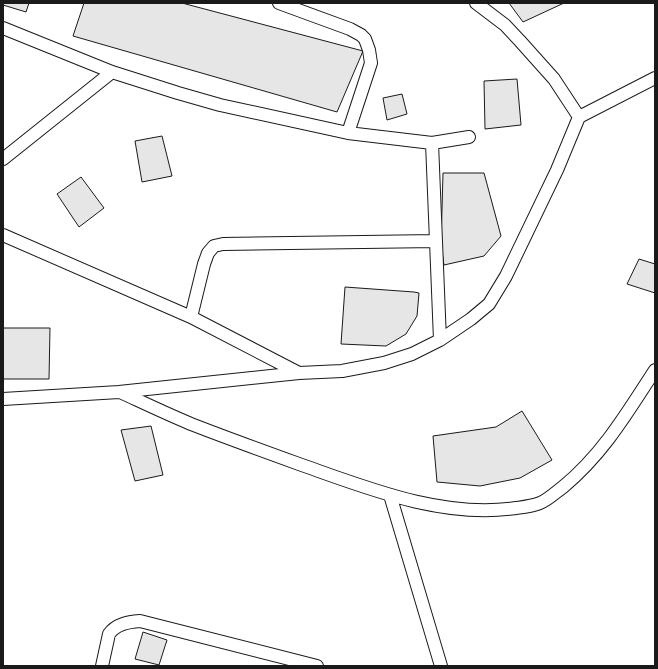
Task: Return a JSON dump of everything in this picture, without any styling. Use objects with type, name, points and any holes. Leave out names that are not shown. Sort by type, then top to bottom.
[{"type":"street","points":[[279,3],[350,29],[365,39],[371,57],[371,63],[348,133]]},
{"type":"street","points":[[476,3],[505,25],[520,41],[554,79],[579,117]]},
{"type":"street","points":[[3,28],[112,72],[220,105],[348,133],[432,143],[469,137]]},
{"type":"street","points":[[3,159],[112,72]]},
{"type":"street","points":[[3,399],[119,392],[299,373],[342,371],[384,363],[412,354],[440,340],[472,320],[489,304],[506,276],[557,170],[579,117],[655,78]]},
{"type":"street","points":[[432,143],[440,340]]},
{"type":"street","points":[[3,235],[191,317],[299,373]]},
{"type":"street","points":[[191,317],[204,264],[208,253],[214,246],[223,244],[436,241]]},
{"type":"street","points":[[119,392],[198,426],[316,470],[390,495],[424,504],[465,510],[499,511],[541,503],[574,478],[600,451],[621,423],[655,370]]},
{"type":"street","points":[[390,495],[441,666]]},
{"type":"street","points":[[102,666],[112,630],[122,624],[140,621],[317,666]]},
{"type":"building","points":[[3,3],[29,3],[26,12],[3,5]]},
{"type":"building","points":[[84,3],[182,3],[363,51],[337,112],[73,36]]},
{"type":"building","points":[[509,3],[564,3],[523,22]]},
{"type":"building","points":[[517,79],[521,125],[485,129],[484,81]]},
{"type":"building","points":[[402,94],[407,114],[387,120],[383,98]]},
{"type":"building","points":[[162,136],[172,176],[142,182],[135,141]]},
{"type":"building","points":[[443,173],[484,173],[501,236],[484,256],[444,265],[441,245]]},
{"type":"building","points":[[81,177],[104,208],[79,227],[57,194]]},
{"type":"building","points":[[639,259],[655,264],[655,293],[627,284]]},
{"type":"building","points":[[345,287],[419,293],[417,316],[406,334],[386,346],[341,344]]},
{"type":"building","points":[[3,328],[50,328],[49,379],[3,379]]},
{"type":"building","points":[[522,411],[552,460],[520,478],[480,486],[437,482],[433,436],[496,427]]},
{"type":"building","points":[[151,426],[163,475],[135,481],[121,430]]},
{"type":"building","points":[[143,632],[167,640],[159,665],[135,659]]}]
